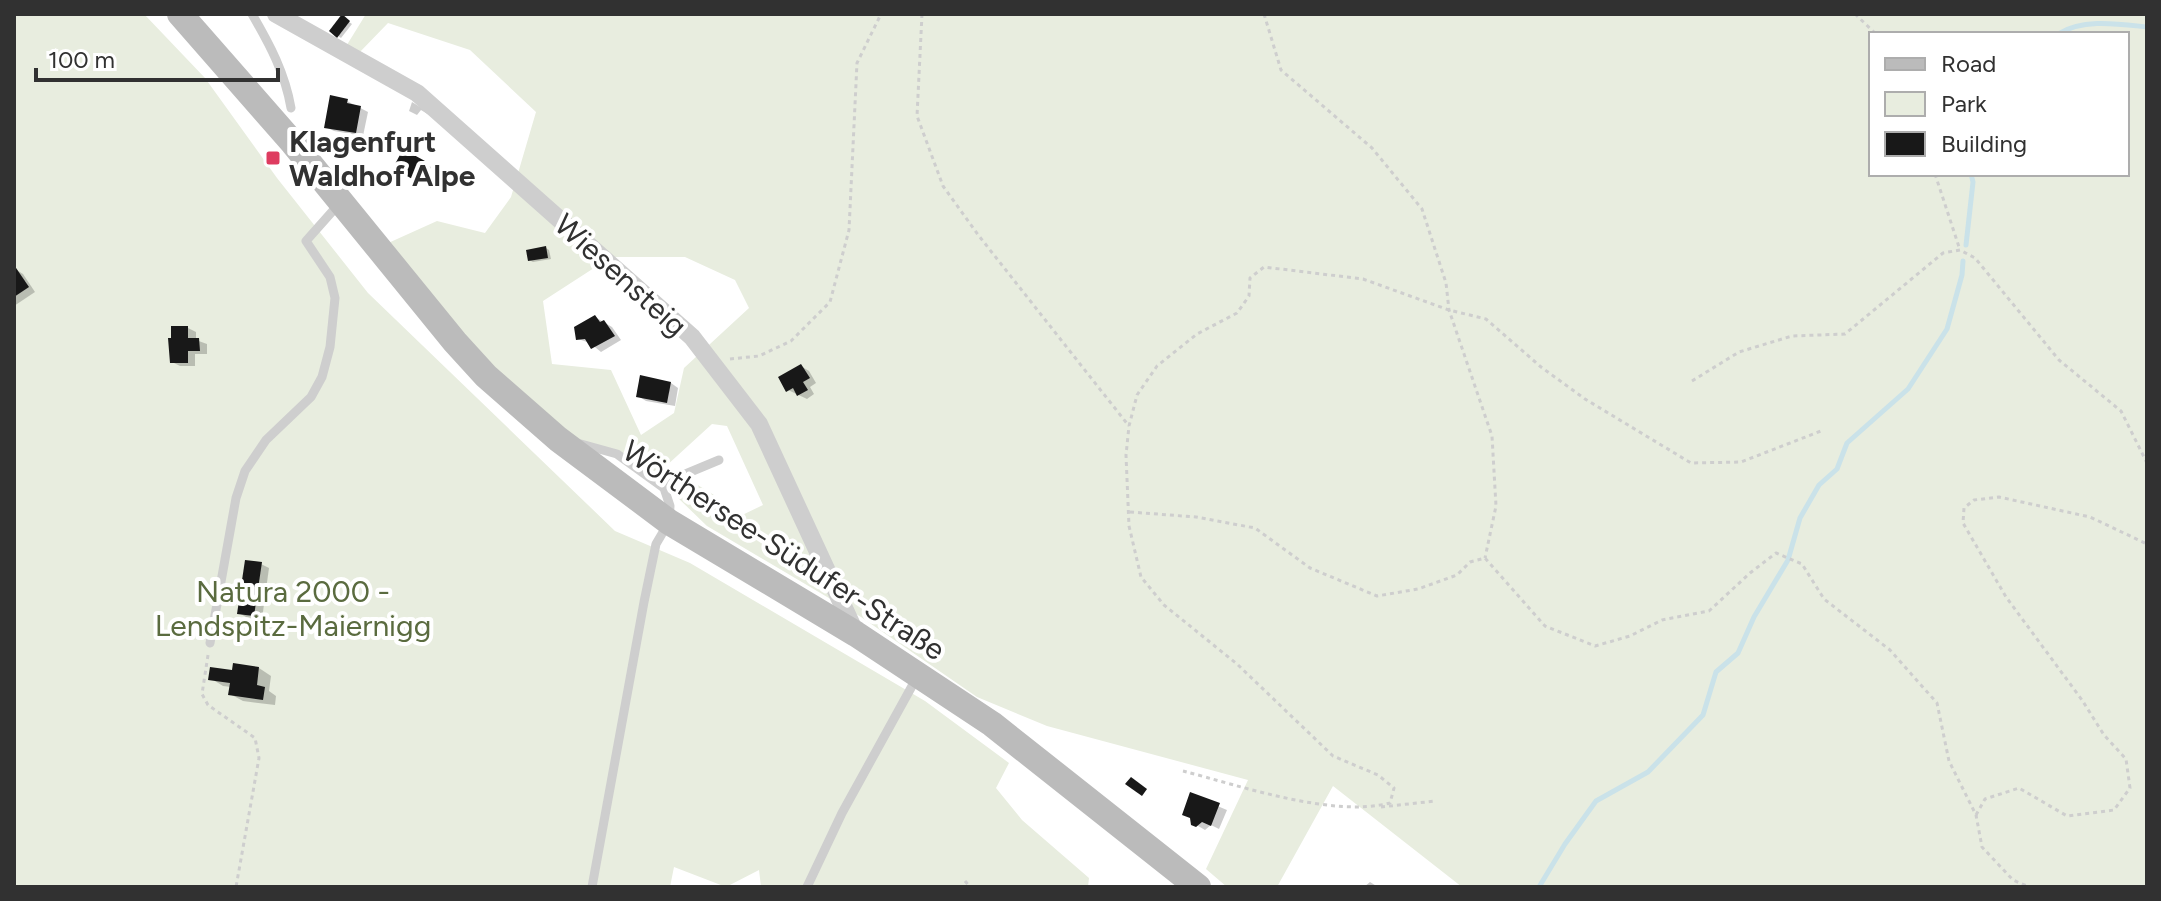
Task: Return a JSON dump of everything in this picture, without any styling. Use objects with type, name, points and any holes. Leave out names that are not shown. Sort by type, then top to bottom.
[{"type":"main road","name":"Wörthersee-Südufer-Straße","points":[[180,14],[293,143],[455,342],[486,376],[558,439],[669,522],[856,634],[992,724],[1196,887]]},
{"type":"street","name":"Wiesensteig","points":[[276,14],[417,93],[692,337],[759,424],[856,634]]},
{"type":"lane","points":[[252,14],[286,79],[291,108]]},
{"type":"lane","points":[[210,643],[236,498],[245,471],[266,440],[311,397],[322,377],[330,347],[335,298],[330,277],[306,241],[340,203]]},
{"type":"lane","points":[[558,439],[617,454],[664,488],[670,506],[669,522],[656,544],[592,887]]},
{"type":"lane","points":[[664,488],[683,475],[719,460]]},
{"type":"lane","points":[[807,887],[842,813],[919,674]]},
{"type":"path","points":[[709,362],[759,356],[791,341],[830,302],[849,230],[857,63],[881,14]]},
{"type":"path","points":[[922,14],[917,116],[943,186],[988,248],[1129,426]]},
{"type":"path","points":[[1264,14],[1281,70],[1372,148],[1422,209],[1446,283],[1449,310],[1492,436],[1496,506],[1485,558]]},
{"type":"path","points":[[1855,14],[1874,32]]},
{"type":"path","points":[[1936,176],[1960,250]]},
{"type":"path","points":[[1692,381],[1739,352],[1792,336],[1845,334],[1943,253],[1960,250],[1975,258],[2059,360],[2121,411],[2147,463]]},
{"type":"path","points":[[1369,808],[1390,803],[1394,788],[1378,775],[1333,756],[1237,664],[1164,605],[1141,577],[1128,512],[1126,455],[1137,395],[1157,366],[1197,334],[1237,313],[1249,296],[1250,278],[1264,267],[1363,279],[1449,310],[1486,319],[1541,367],[1585,399],[1691,463],[1741,462],[1821,431]]},
{"type":"path","points":[[1976,815],[1985,799],[2019,788],[2067,816],[2114,810],[2130,788],[2126,759],[2104,735],[2006,597],[1963,523],[1964,508],[1974,500],[1999,497],[2090,517],[2147,544]]},
{"type":"path","points":[[1128,512],[1196,517],[1255,528],[1310,568],[1377,596],[1431,585],[1457,575],[1470,562],[1485,558]]},
{"type":"path","points":[[1485,558],[1545,626],[1595,646],[1630,636],[1662,620],[1709,611],[1776,553],[1802,564],[1824,599],[1890,650],[1937,703],[1949,761],[1976,815],[1982,847],[2013,880],[2029,887]]},
{"type":"path","points":[[210,643],[202,694],[208,705],[255,738],[259,758],[236,887]]},
{"type":"path","points":[[1183,771],[1286,799],[1369,808],[1435,801]]},
{"type":"path","points":[[965,881],[970,887]]},
{"type":"green space","name":"Natura 2000 - Lendspitz-Maiernigg","points":[[14,14],[144,14],[205,78],[277,178],[368,293],[615,531],[690,563],[925,701],[1009,763],[996,788],[1022,820],[1089,878],[1088,887],[761,887],[759,870],[726,887],[674,867],[670,887],[14,887]]},
{"type":"green space","points":[[366,14],[2147,14],[2147,887],[1462,887],[1333,786],[1277,887],[1227,887],[1206,869],[1248,780],[1047,726],[977,697],[861,617],[707,526],[676,496],[678,488],[691,481],[714,495],[736,518],[763,505],[727,426],[712,424],[654,477],[629,458],[566,437],[469,350],[386,244],[437,221],[485,233],[511,197],[536,112],[470,50],[388,23],[358,54],[345,48]],"holes":[[[611,257],[685,257],[735,280],[749,308],[684,368],[674,413],[641,435],[611,370],[552,364],[543,301]]]},
{"type":"building","points":[[342,14],[350,21],[337,38],[329,31]]},
{"type":"building","points":[[330,95],[361,106],[356,133],[324,128]]},
{"type":"building","points":[[403,149],[425,161],[422,166],[428,169],[423,178],[417,174],[414,180],[393,168]]},
{"type":"building","points":[[546,246],[548,258],[528,261],[526,250]]},
{"type":"building","points":[[14,265],[29,287],[14,297]]},
{"type":"building","points":[[595,315],[600,322],[604,320],[615,336],[591,349],[585,339],[576,340],[574,327]]},
{"type":"building","points":[[171,326],[188,326],[188,338],[199,338],[200,351],[188,351],[188,363],[170,363],[168,338],[171,338]]},
{"type":"building","points":[[801,364],[810,378],[803,382],[808,390],[797,396],[793,388],[786,392],[778,377]]},
{"type":"building","points":[[640,375],[671,382],[667,403],[636,397]]},
{"type":"building","points":[[245,560],[262,562],[254,616],[237,614]]},
{"type":"building","points":[[233,663],[259,667],[257,685],[265,687],[263,700],[228,695],[230,683],[208,680],[210,667],[232,670]]},
{"type":"building","points":[[1131,777],[1147,789],[1142,796],[1125,784]]},
{"type":"building","points":[[1190,792],[1220,803],[1211,826],[1202,822],[1196,827],[1191,825],[1190,818],[1182,815]]},
{"type":"waterway","points":[[2062,32],[2090,24],[2147,27]]},
{"type":"waterway","points":[[1966,245],[1972,176]]},
{"type":"waterway","points":[[1539,887],[1596,801],[1648,772],[1703,715],[1716,672],[1738,653],[1754,617],[1788,560],[1800,518],[1819,485],[1837,469],[1847,443],[1908,389],[1947,329],[1963,261]]},
{"type":"place","name":"Klagenfurt Waldhof Alpe","points":[[273,158]]}]
